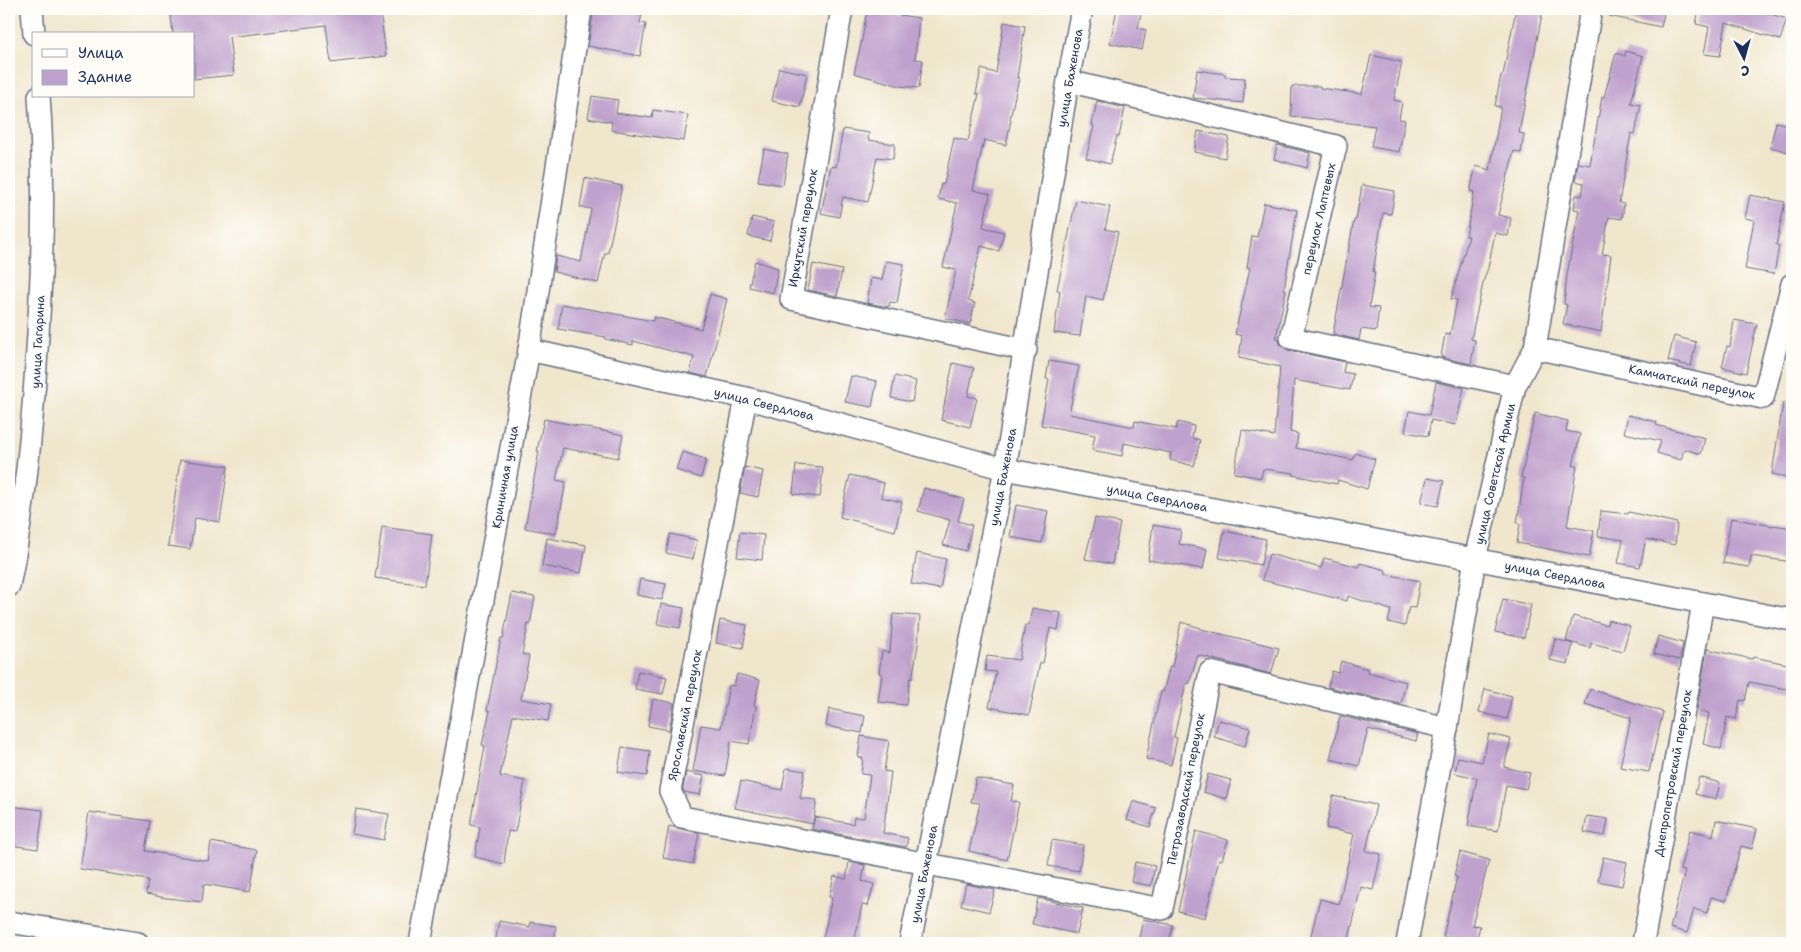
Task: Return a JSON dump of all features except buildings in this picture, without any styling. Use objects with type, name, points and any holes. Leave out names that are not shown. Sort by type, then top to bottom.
[{"type":"street","points":[[32,9],[34,32]]},
{"type":"street","name":"Криничная улица","points":[[420,943],[528,350],[581,9]]},
{"type":"street","name":"Иркутский переулок","points":[[842,9],[791,299],[1026,350]]},
{"type":"street","name":"улица Баженова","points":[[910,943],[1006,469],[1068,81],[1082,9]]},
{"type":"street","name":"улица Советской Армии","points":[[1407,943],[1447,728],[1475,559],[1515,386],[1535,348],[1592,9]]},
{"type":"street","name":"переулок Лаптевых","points":[[1068,81],[1336,146],[1291,338],[1515,386]]},
{"type":"street","name":"улица Гагарина","points":[[9,586],[15,555],[34,404],[43,254],[42,142],[39,98]]},
{"type":"street","name":"Камчатский переулок","points":[[1535,348],[1763,398],[1792,284]]},
{"type":"street","name":"улица Свердлова","points":[[528,350],[746,398],[1006,469],[1792,620]]},
{"type":"street","name":"Ярославский переулок","points":[[746,398],[670,791],[682,817],[925,864]]},
{"type":"street","name":"Днепропетровский переулок","points":[[1643,943],[1703,603]]},
{"type":"street","name":"Петрозаводский переулок","points":[[925,864],[1162,909],[1210,672],[1447,728]]},
{"type":"street","points":[[9,922],[138,943]]}]
